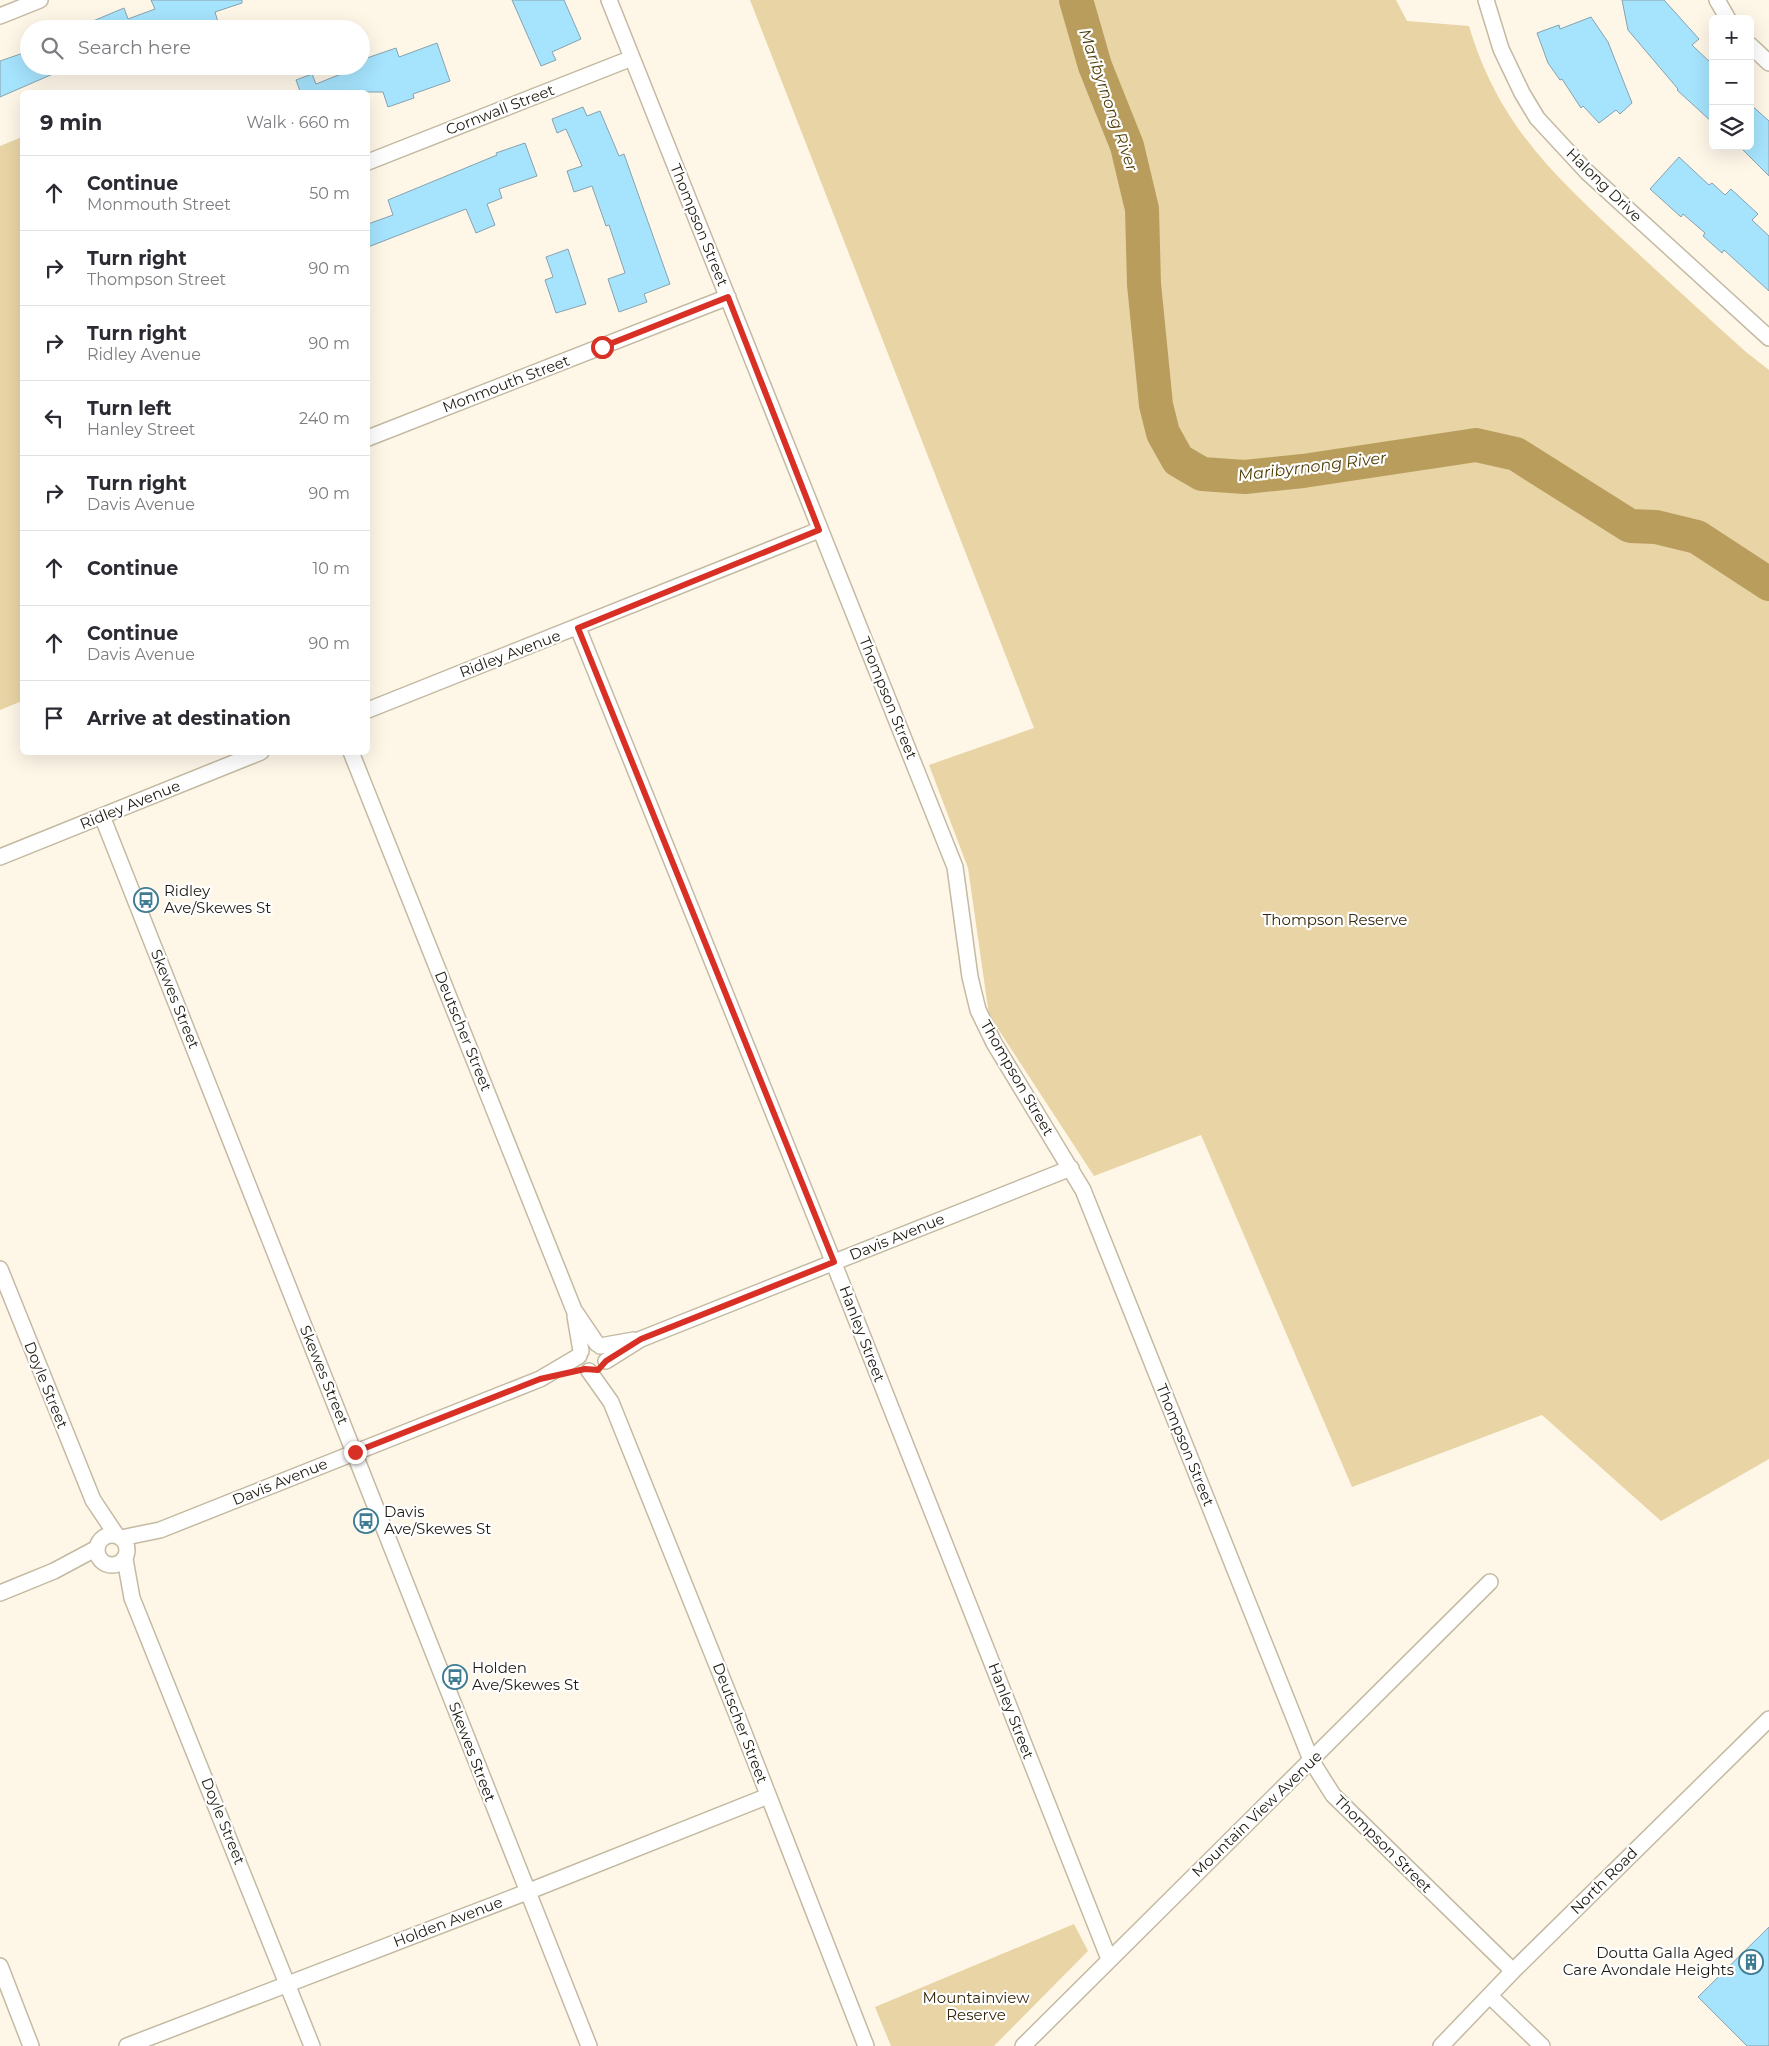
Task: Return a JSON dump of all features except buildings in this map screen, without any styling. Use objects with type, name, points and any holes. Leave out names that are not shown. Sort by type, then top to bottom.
[{"type":"street","points":[[0,16],[40,0]]},
{"type":"street","name":"Thompson Street","points":[[609,0],[955,867],[970,977],[978,1010],[994,1043],[1083,1190],[1312,1760],[1333,1794],[1513,1971]]},
{"type":"street","name":"Halong Drive","points":[[1486,0],[1501,49],[1536,118],[1588,172],[1769,338]]},
{"type":"street","points":[[1717,0],[1726,15]]},
{"type":"street","points":[[1754,50],[1769,63]]},
{"type":"street","name":"Cornwall Street","points":[[370,161],[632,58]]},
{"type":"street","name":"Monmouth Street","points":[[370,437],[728,297]]},
{"type":"street","name":"Ridley Avenue","points":[[370,709],[578,628],[819,530]]},
{"type":"street","name":"Hanley Street","points":[[578,628],[834,1262],[1108,1959]]},
{"type":"street","name":"Ridley Avenue","points":[[0,857],[254,755]]},
{"type":"street","name":"Deutscher Street","points":[[352,755],[574,1310],[584,1362],[611,1402],[866,2046]]},
{"type":"street","name":"Skewes Street","points":[[102,816],[589,2046]]},
{"type":"street","name":"Davis Avenue","points":[[605,1363],[641,1339],[1070,1168]]},
{"type":"street","name":"Doyle Street","points":[[0,1269],[93,1500],[122,1546],[132,1598],[312,2046]]},
{"type":"street","name":"Deutscher Street","points":[[574,1310],[599,1346]]},
{"type":"street","name":"Davis Avenue","points":[[599,1346],[641,1339]]},
{"type":"street","points":[[588,1345],[599,1346],[606,1353],[605,1363],[598,1370],[584,1362],[588,1345]]},
{"type":"street","name":"Davis Avenue","points":[[122,1546],[584,1362]]},
{"type":"street","name":"Deutscher Street","points":[[605,1363],[611,1402]]},
{"type":"street","name":"Doyle Street","points":[[93,1500],[98,1545]]},
{"type":"street","points":[[0,1593],[54,1572],[98,1545],[106,1536],[122,1546],[117,1564],[54,1572]]},
{"type":"street","points":[[98,1545],[98,1556],[106,1564]]},
{"type":"street","name":"Doyle Street","points":[[106,1564],[132,1598]]},
{"type":"street","name":"Mountain View Avenue","points":[[1023,2046],[1108,1959],[1312,1760],[1490,1582]]},
{"type":"street","name":"North Road","points":[[1441,2046],[1513,1971],[1769,1719]]},
{"type":"street","name":"Holden Avenue","points":[[127,2046],[527,1892],[768,1796]]},
{"type":"street","points":[[0,1966],[31,2046]]},
{"type":"street","points":[[1490,1996],[1542,2046]]},
{"type":"green space","name":"Thompson Reserve","points":[[750,0],[1396,0],[1407,21],[1469,26],[1482,62],[1497,93],[1514,122],[1555,173],[1604,222],[1746,352],[1769,370],[1769,1459],[1661,1521],[1542,1415],[1352,1487],[1201,1135],[1094,1176],[989,1015],[968,868],[929,765],[1034,728]]},
{"type":"green space","points":[[20,138],[20,702],[0,710],[0,146]]},
{"type":"green space","name":"Mountainview Reserve","points":[[1074,1924],[1088,1951],[994,2046],[891,2046],[875,2007]]},
{"type":"waterway","name":"Maribyrnong River","points":[[1076,0],[1095,66],[1127,146],[1142,209],[1144,284],[1156,405],[1163,433],[1178,460],[1202,474],[1245,477],[1303,471],[1476,445],[1516,454],[1630,526],[1656,527],[1697,537],[1769,584]]},
{"type":"place","name":"Ridley Ave/Skewes St","points":[[146,900]]},
{"type":"place","name":"Davis Ave/Skewes St","points":[[366,1521]]},
{"type":"place","name":"Holden Ave/Skewes St","points":[[455,1677]]},
{"type":"place","name":"Doutta Galla Aged Care Avondale Heights","points":[[1751,1962]]},
{"type":"route","points":[[355,1452],[540,1379],[585,1369],[589,1371],[598,1370],[606,1361],[641,1339],[834,1262],[578,628],[819,530],[728,297],[602,347]]}]
